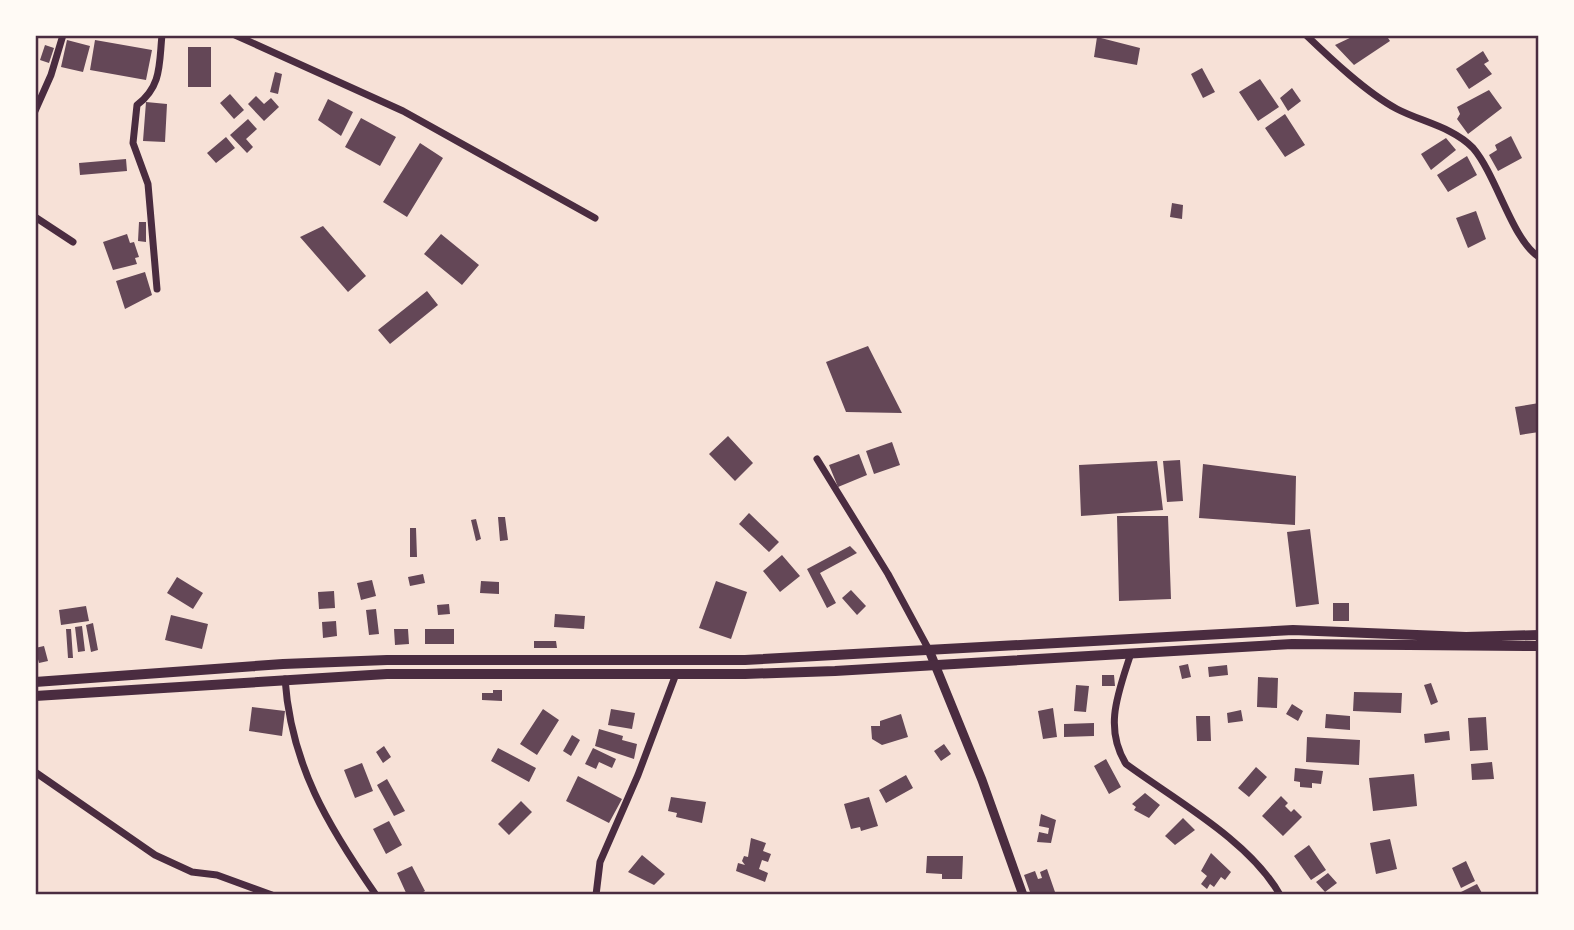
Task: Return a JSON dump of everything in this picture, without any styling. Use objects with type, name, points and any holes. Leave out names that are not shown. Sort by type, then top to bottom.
[{"type":"main road","points":[[35,682],[387,660],[745,660],[1293,630],[1539,646]]},
{"type":"main road","points":[[35,696],[387,674],[676,674],[936,665],[1292,644],[1466,642],[1539,635]]},
{"type":"main road","points":[[387,660],[387,674]]},
{"type":"street","points":[[35,111],[63,35]]},
{"type":"street","points":[[157,289],[148,184],[132,143],[138,105],[152,94],[158,73],[162,35]]},
{"type":"street","points":[[235,35],[403,111],[595,218]]},
{"type":"street","points":[[1306,35],[1396,109],[1436,124],[1470,145],[1487,168],[1526,246],[1539,257]]},
{"type":"street","points":[[35,217],[73,242]]},
{"type":"street","points":[[817,459],[888,574],[929,650],[1023,895]]},
{"type":"street","points":[[1131,653],[1117,698],[1112,727],[1119,753],[1126,764],[1204,819],[1252,860],[1280,895]]},
{"type":"street","points":[[597,895],[600,862],[638,775],[676,674]]},
{"type":"street","points":[[285,679],[290,729],[312,788],[334,832],[376,895]]},
{"type":"street","points":[[35,772],[155,855],[192,872],[217,875],[272,895]]},
{"type":"building","points":[[1356,35],[1386,35],[1390,41],[1354,65],[1335,45]]},
{"type":"building","points":[[1097,37],[1140,48],[1137,65],[1094,57]]},
{"type":"building","points":[[67,40],[90,46],[83,72],[61,67]]},
{"type":"building","points":[[95,40],[152,50],[146,80],[90,70]]},
{"type":"building","points":[[45,45],[54,48],[49,63],[40,60]]},
{"type":"building","points":[[188,47],[211,47],[211,87],[188,87]]},
{"type":"building","points":[[1483,51],[1489,61],[1484,64],[1492,74],[1469,89],[1456,69]]},
{"type":"building","points":[[1202,68],[1215,92],[1203,98],[1191,74]]},
{"type":"building","points":[[275,72],[282,74],[278,94],[270,92]]},
{"type":"building","points":[[1260,79],[1279,107],[1258,121],[1239,92]]},
{"type":"building","points":[[1292,88],[1301,101],[1288,111],[1280,98]]},
{"type":"building","points":[[1489,90],[1502,108],[1468,134],[1457,119],[1460,114],[1457,107]]},
{"type":"building","points":[[230,94],[244,110],[234,119],[220,103]]},
{"type":"building","points":[[256,96],[264,104],[271,98],[279,107],[264,121],[248,104]]},
{"type":"building","points":[[328,99],[353,112],[341,136],[318,120]]},
{"type":"building","points":[[146,102],[167,104],[165,142],[143,141]]},
{"type":"building","points":[[1285,114],[1305,145],[1285,157],[1265,128]]},
{"type":"building","points":[[361,118],[396,137],[380,166],[345,147]]},
{"type":"building","points":[[248,119],[257,129],[246,139],[253,147],[247,153],[230,135]]},
{"type":"building","points":[[1511,136],[1522,158],[1498,171],[1489,155],[1497,150],[1495,145]]},
{"type":"building","points":[[226,137],[235,148],[216,163],[207,153]]},
{"type":"building","points":[[1446,138],[1456,150],[1431,170],[1421,154]]},
{"type":"building","points":[[420,143],[443,158],[407,217],[383,202]]},
{"type":"building","points":[[1467,156],[1477,175],[1448,192],[1437,175]]},
{"type":"building","points":[[126,159],[127,171],[80,175],[79,163]]},
{"type":"building","points":[[1172,203],[1183,205],[1182,219],[1170,217]]},
{"type":"building","points":[[1476,211],[1486,239],[1468,248],[1456,218]]},
{"type":"building","points":[[139,222],[146,222],[146,242],[138,241]]},
{"type":"building","points":[[323,226],[366,276],[348,292],[300,237]]},
{"type":"building","points":[[127,234],[130,243],[134,242],[139,257],[135,258],[137,264],[113,270],[103,242]]},
{"type":"building","points":[[441,234],[479,265],[462,285],[424,254]]},
{"type":"building","points":[[145,272],[152,295],[125,309],[116,281]]},
{"type":"building","points":[[427,291],[438,305],[390,344],[378,330]]},
{"type":"building","points":[[868,346],[902,413],[846,412],[826,362]]},
{"type":"building","points":[[1539,403],[1539,432],[1520,435],[1515,407]]},
{"type":"building","points":[[728,436],[753,463],[735,481],[709,454]]},
{"type":"building","points":[[892,442],[900,465],[874,474],[866,451]]},
{"type":"building","points":[[859,454],[867,475],[838,487],[829,465]]},
{"type":"building","points":[[1180,460],[1183,501],[1167,502],[1163,461]]},
{"type":"building","points":[[1157,461],[1163,510],[1081,516],[1079,465]]},
{"type":"building","points":[[1203,464],[1296,476],[1295,525],[1199,518]]},
{"type":"building","points":[[749,513],[779,542],[769,552],[739,524]]},
{"type":"building","points":[[1117,516],[1168,516],[1171,599],[1119,601]]},
{"type":"building","points":[[498,517],[505,517],[508,540],[500,541]]},
{"type":"building","points":[[476,519],[481,539],[476,541],[471,520]]},
{"type":"building","points":[[410,528],[416,528],[417,557],[410,557]]},
{"type":"building","points":[[1310,529],[1319,604],[1296,607],[1287,532]]},
{"type":"building","points":[[850,546],[857,553],[820,573],[836,603],[827,608],[807,569]]},
{"type":"building","points":[[782,555],[800,576],[780,592],[763,571]]},
{"type":"building","points":[[423,574],[425,583],[410,586],[408,577]]},
{"type":"building","points":[[177,577],[203,593],[193,609],[167,593]]},
{"type":"building","points":[[372,580],[376,596],[361,600],[357,583]]},
{"type":"building","points":[[481,581],[499,582],[499,594],[480,593]]},
{"type":"building","points":[[716,581],[747,592],[731,639],[699,628]]},
{"type":"building","points":[[851,590],[866,606],[857,615],[842,598]]},
{"type":"building","points":[[334,591],[335,608],[319,609],[318,592]]},
{"type":"building","points":[[1333,603],[1349,603],[1349,621],[1333,621]]},
{"type":"building","points":[[449,604],[450,614],[438,615],[437,605]]},
{"type":"building","points":[[86,606],[89,621],[61,625],[59,610]]},
{"type":"building","points":[[376,609],[379,634],[369,635],[366,610]]},
{"type":"building","points":[[555,614],[585,616],[584,629],[554,627]]},
{"type":"building","points":[[171,615],[208,624],[202,649],[165,640]]},
{"type":"building","points":[[336,621],[337,636],[323,638],[322,622]]},
{"type":"building","points":[[93,623],[98,650],[91,652],[86,625]]},
{"type":"building","points":[[82,626],[85,651],[78,652],[75,627]]},
{"type":"building","points":[[66,629],[71,629],[73,658],[68,658]]},
{"type":"building","points":[[394,629],[408,629],[409,644],[395,645]]},
{"type":"building","points":[[425,629],[454,629],[454,644],[425,644]]},
{"type":"building","points":[[534,641],[556,641],[557,648],[534,648]]},
{"type":"building","points":[[44,646],[48,661],[39,663],[35,648]]},
{"type":"building","points":[[1188,664],[1191,677],[1182,679],[1179,666]]},
{"type":"building","points":[[1227,665],[1228,675],[1209,677],[1208,667]]},
{"type":"building","points":[[1102,675],[1114,675],[1115,686],[1102,686]]},
{"type":"building","points":[[1258,677],[1278,678],[1277,708],[1257,707]]},
{"type":"building","points":[[1431,683],[1438,702],[1431,705],[1424,685]]},
{"type":"building","points":[[1076,685],[1089,686],[1086,712],[1074,711]]},
{"type":"building","points":[[493,690],[502,690],[502,701],[482,700],[482,693],[493,693]]},
{"type":"building","points":[[1354,692],[1402,693],[1401,713],[1353,711]]},
{"type":"building","points":[[1292,704],[1303,711],[1298,721],[1286,714]]},
{"type":"building","points":[[252,707],[285,711],[282,736],[249,731]]},
{"type":"building","points":[[1053,708],[1057,737],[1043,739],[1038,711]]},
{"type":"building","points":[[543,709],[559,720],[537,755],[520,744]]},
{"type":"building","points":[[611,709],[635,713],[632,729],[608,725]]},
{"type":"building","points":[[1241,710],[1243,721],[1228,723],[1227,713]]},
{"type":"building","points":[[901,714],[908,737],[882,745],[872,739],[871,726],[880,726],[880,721]]},
{"type":"building","points":[[1326,714],[1350,716],[1350,730],[1325,728]]},
{"type":"building","points":[[1196,716],[1210,716],[1211,741],[1197,741]]},
{"type":"building","points":[[1486,717],[1488,750],[1470,751],[1468,718]]},
{"type":"building","points":[[1094,723],[1094,736],[1064,737],[1064,724]]},
{"type":"building","points":[[599,729],[623,736],[622,740],[637,744],[634,759],[595,746]]},
{"type":"building","points":[[1449,731],[1450,740],[1425,743],[1424,734]]},
{"type":"building","points":[[572,735],[580,740],[571,756],[563,751]]},
{"type":"building","points":[[1307,737],[1360,740],[1359,765],[1306,762]]},
{"type":"building","points":[[944,744],[951,754],[941,761],[934,751]]},
{"type":"building","points":[[384,746],[391,757],[383,763],[376,752]]},
{"type":"building","points":[[498,748],[536,768],[529,782],[491,761]]},
{"type":"building","points":[[593,748],[616,759],[612,768],[599,762],[596,769],[585,764]]},
{"type":"building","points":[[1106,759],[1121,787],[1109,794],[1094,766]]},
{"type":"building","points":[[1492,762],[1494,779],[1472,780],[1471,764]]},
{"type":"building","points":[[362,763],[373,791],[355,798],[344,770]]},
{"type":"building","points":[[1256,767],[1267,777],[1249,797],[1238,788]]},
{"type":"building","points":[[1295,768],[1323,771],[1321,784],[1312,783],[1312,788],[1300,787],[1300,782],[1294,781]]},
{"type":"building","points":[[1414,774],[1417,806],[1373,811],[1369,778]]},
{"type":"building","points":[[906,775],[913,788],[886,803],[879,790]]},
{"type":"building","points":[[578,776],[622,799],[609,823],[566,801]]},
{"type":"building","points":[[387,779],[405,811],[394,816],[377,785]]},
{"type":"building","points":[[1145,793],[1160,805],[1149,818],[1134,810],[1136,807],[1132,804]]},
{"type":"building","points":[[1281,796],[1288,803],[1285,806],[1291,812],[1294,809],[1302,817],[1283,836],[1262,816]]},
{"type":"building","points":[[671,797],[706,802],[702,823],[676,817],[677,813],[668,811]]},
{"type":"building","points":[[869,797],[878,826],[861,831],[860,827],[851,829],[844,804]]},
{"type":"building","points":[[521,801],[532,812],[509,835],[498,824]]},
{"type":"building","points":[[1041,814],[1056,820],[1051,843],[1037,842],[1039,832],[1048,834],[1049,828],[1039,826]]},
{"type":"building","points":[[1183,818],[1195,830],[1175,845],[1165,836]]},
{"type":"building","points":[[389,821],[402,845],[386,854],[373,829]]},
{"type":"building","points":[[751,838],[766,843],[763,851],[771,854],[768,862],[762,860],[759,869],[768,873],[765,882],[736,871],[738,863],[745,865],[742,861],[744,856],[748,857]]},
{"type":"building","points":[[1390,839],[1397,869],[1376,874],[1370,843]]},
{"type":"building","points":[[1309,845],[1326,870],[1311,880],[1294,856]]},
{"type":"building","points":[[1211,853],[1231,872],[1225,880],[1221,877],[1214,887],[1210,884],[1207,889],[1201,884],[1207,876],[1201,871]]},
{"type":"building","points":[[642,855],[665,874],[654,885],[628,872]]},
{"type":"building","points":[[927,856],[963,856],[962,879],[942,879],[942,874],[926,873]]},
{"type":"building","points":[[1466,861],[1475,881],[1461,888],[1452,868]]},
{"type":"building","points":[[412,866],[425,891],[418,895],[407,895],[397,873]]},
{"type":"building","points":[[1047,869],[1055,892],[1050,895],[1031,895],[1024,875],[1035,871],[1038,879],[1042,878],[1040,872]]},
{"type":"building","points":[[1328,873],[1337,883],[1325,892],[1316,882]]},
{"type":"building","points":[[1477,884],[1483,895],[1462,895],[1461,892]]}]
